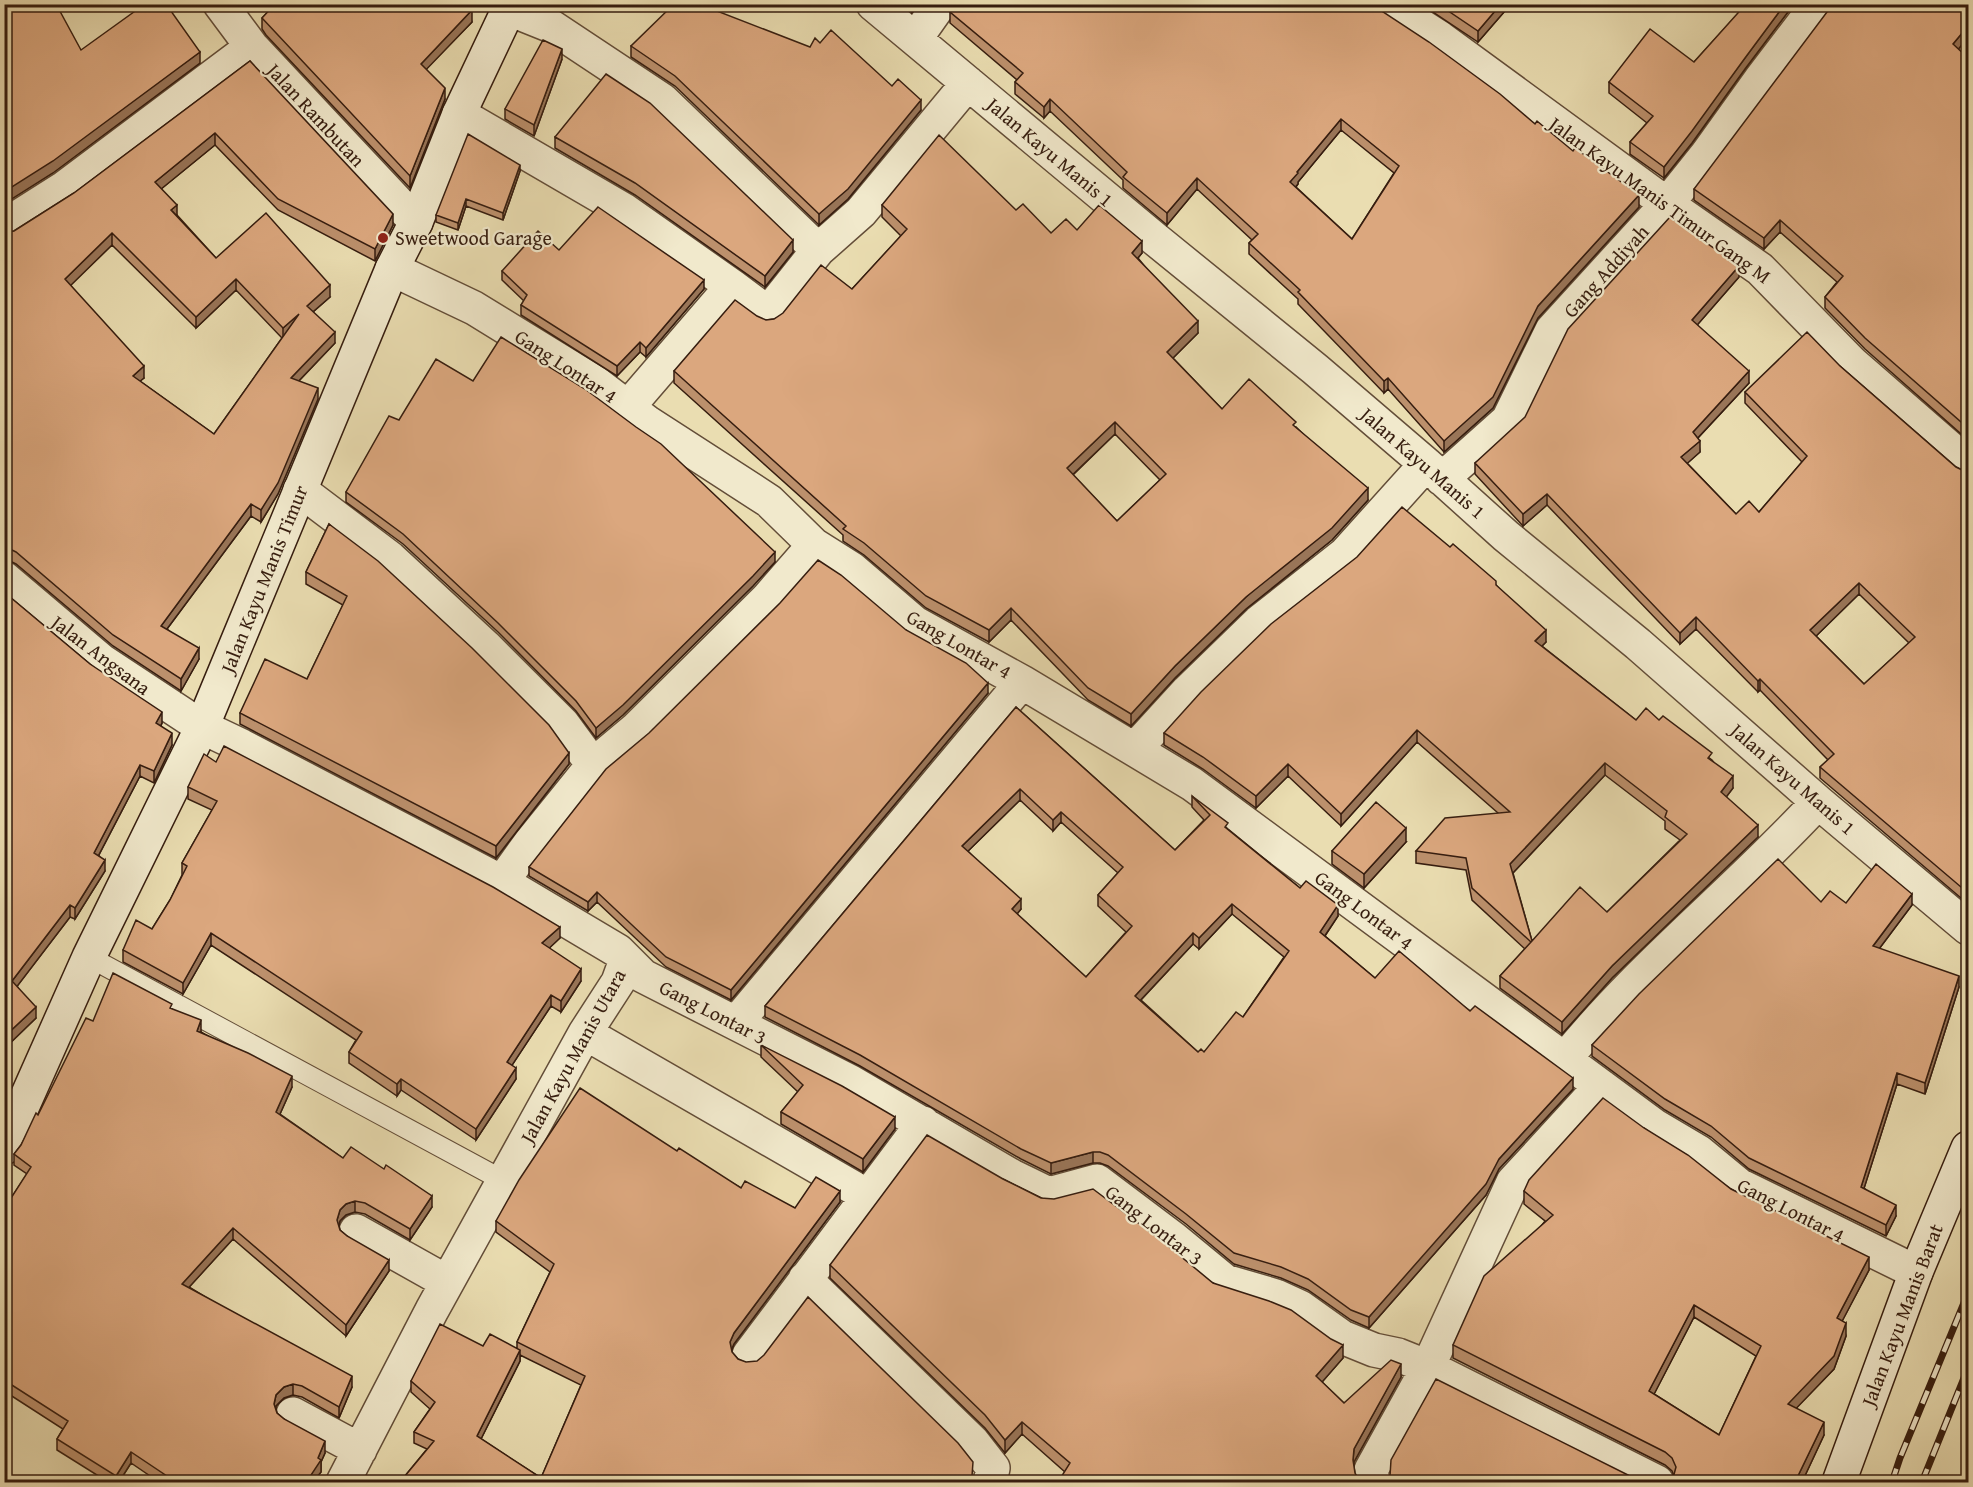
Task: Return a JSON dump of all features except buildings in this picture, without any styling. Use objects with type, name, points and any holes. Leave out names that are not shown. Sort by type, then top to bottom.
[{"type":"street","name":"Jalan Rambutan","points":[[220,4],[252,47],[416,222]]},
{"type":"street","name":"Jalan Kayu Manis 1","points":[[873,4],[1002,113],[1315,369],[1506,536],[1638,644],[1818,802],[1968,928]]},
{"type":"street","points":[[916,38],[940,4]]},
{"type":"street","name":"Gang Addiyah","points":[[1135,749],[1188,691],[1259,622],[1345,554],[1434,472],[1508,420],[1552,330],[1666,204],[1707,154],[1818,4]]},
{"type":"street","points":[[510,7],[549,25],[662,100],[818,250]]},
{"type":"street","name":"Jalan Kayu Manis Timur","points":[[4,1148],[89,957],[183,714],[300,490],[392,269],[416,222],[459,114],[510,7]]},
{"type":"street","name":"Jalan Kayu Manis Timur Gang M","points":[[1399,8],[1666,204],[1760,269],[1852,363],[1968,464]]},
{"type":"street","points":[[4,226],[64,188],[252,47]]},
{"type":"street","points":[[459,114],[624,210],[768,313],[818,250],[861,212],[968,82]]},
{"type":"street","name":"Gang Lontar 4","points":[[392,269],[474,308],[596,383],[654,428],[769,501],[814,545],[852,569],[915,623],[1023,682],[1192,784],[1655,1126],[1699,1152],[1739,1185],[1916,1272]]},
{"type":"street","points":[[628,407],[732,286]]},
{"type":"street","points":[[300,490],[390,558],[485,646],[563,723],[593,765]]},
{"type":"street","points":[[502,882],[530,843],[593,765],[636,729],[767,599],[814,545]]},
{"type":"street","name":"Jalan Angsana","points":[[4,578],[102,661],[183,714]]},
{"type":"street","points":[[736,1023],[1023,682]]},
{"type":"street","name":"Jalan Kayu Manis Utara","points":[[183,714],[502,882],[618,951],[626,960],[618,982],[585,1033],[447,1282],[343,1482]]},
{"type":"street","points":[[1565,1059],[1587,1032],[1653,963],[1795,827],[1818,802]]},
{"type":"street","name":"Gang Lontar 3","points":[[626,960],[643,976],[851,1082],[1011,1176],[1049,1194],[1097,1181],[1225,1281],[1276,1296],[1300,1307],[1342,1337],[1428,1367],[1657,1482]]},
{"type":"street","points":[[585,1033],[854,1188]]},
{"type":"street","points":[[1373,1482],[1371,1470],[1428,1367],[1513,1182],[1601,1086]]},
{"type":"street","points":[[749,1355],[923,1123]]},
{"type":"street","name":"Jalan Kayu Manis Barat","points":[[1839,1482],[1916,1272],[1968,1148]]},
{"type":"street","points":[[356,1231],[447,1282]]},
{"type":"street","points":[[805,1279],[972,1441],[993,1468],[990,1482]]},
{"type":"street","points":[[293,1414],[360,1450]]},
{"type":"lane","points":[[89,957],[504,1181]]},
{"type":"railway","points":[[1892,1482],[1968,1293]]},
{"type":"railway","points":[[1922,1482],[1968,1368]]},
{"type":"place","name":"Sweetwood Garage","points":[[383,238]]}]
